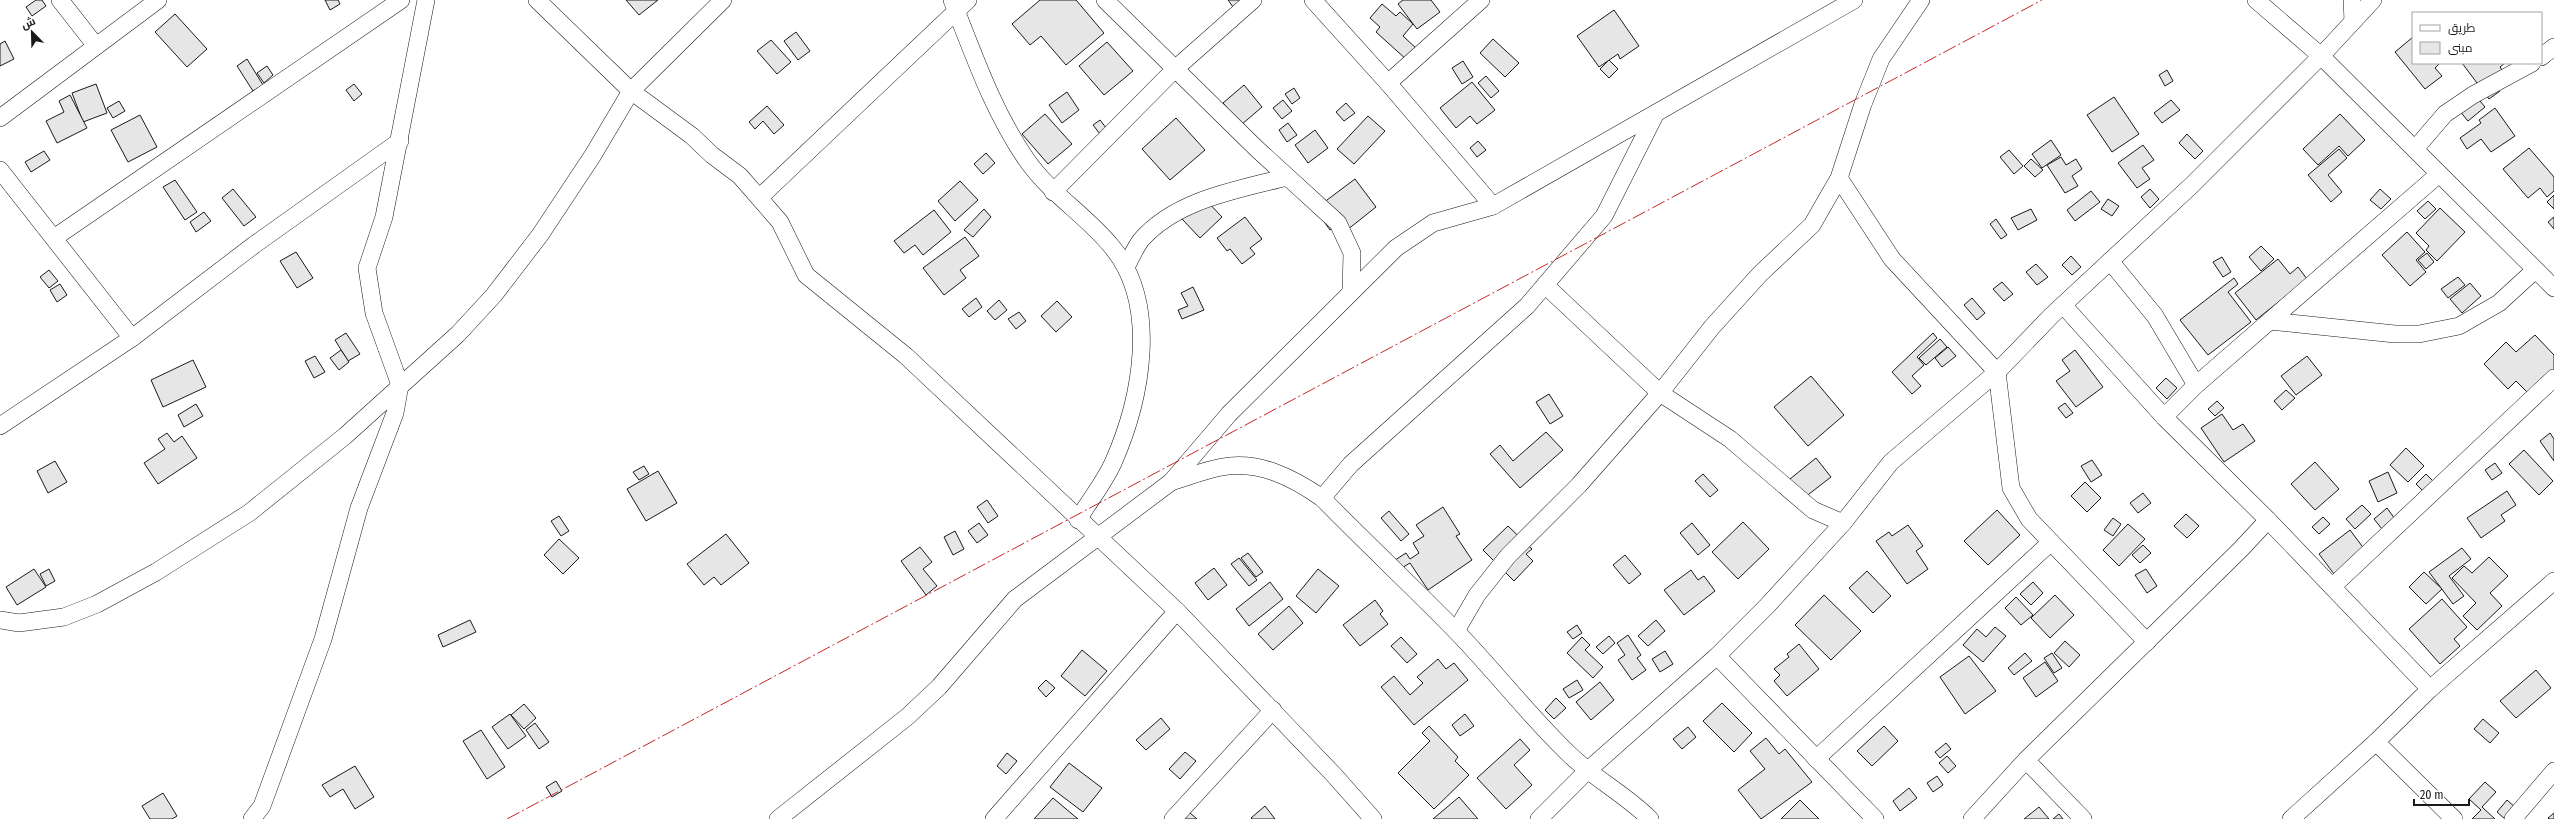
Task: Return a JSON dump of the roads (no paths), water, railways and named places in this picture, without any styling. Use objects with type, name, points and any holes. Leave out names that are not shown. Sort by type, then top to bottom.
[{"type":"street","points":[[60,0],[96,46]]},
{"type":"street","points":[[0,118],[158,0]]},
{"type":"street","points":[[54,238],[401,0]]},
{"type":"street","points":[[252,819],[262,806],[323,639],[359,508],[395,413],[400,384],[374,313],[367,268],[384,217],[400,141],[426,0]]},
{"type":"street","points":[[537,0],[631,91],[692,136],[712,155],[740,176],[760,197],[780,222],[806,275],[906,356],[1078,520],[1177,611],[1273,710],[1373,819]]},
{"type":"street","points":[[0,620],[19,623],[64,618],[97,604],[156,572],[249,513],[345,436],[400,384],[458,334],[494,295],[540,235],[593,155],[631,91],[722,0]]},
{"type":"street","points":[[1105,0],[1287,177],[1338,223],[1352,254],[1351,291]]},
{"type":"street","points":[[1053,192],[1175,69],[1253,0]]},
{"type":"street","points":[[1314,0],[1388,82],[1493,206]]},
{"type":"street","points":[[1388,82],[1481,0]]},
{"type":"street","points":[[778,819],[907,717],[939,687],[1015,599],[1096,536],[1171,482],[1229,414],[1351,291],[1396,248],[1433,223],[1493,206],[1854,0]]},
{"type":"street","points":[[1456,631],[1477,595],[1508,556],[1580,485],[1660,393],[1712,327],[1760,274],[1812,225],[1839,178],[1863,104],[1881,59],[1921,0]]},
{"type":"street","points":[[2256,0],[2321,56],[2554,288]]},
{"type":"street","points":[[2352,0],[2353,21]]},
{"type":"street","points":[[1539,819],[1587,771],[1717,656],[1843,523],[1891,462],[1997,372],[2062,305],[2193,184],[2321,56],[2372,0]]},
{"type":"street","points":[[760,197],[959,4],[985,87],[1008,131],[1026,159],[1053,192],[1094,228],[1112,247],[1126,267],[1139,303],[1143,352],[1130,414],[1113,464],[1078,520]]},
{"type":"street","points":[[2415,149],[2445,114],[2472,95],[2532,64]]},
{"type":"street","points":[[1322,498],[1351,464],[1528,306],[1604,216],[1656,113]]},
{"type":"street","points":[[0,426],[132,338],[254,245],[400,141]]},
{"type":"street","points":[[0,170],[132,338]]},
{"type":"street","points":[[2164,418],[2196,385],[2439,174]]},
{"type":"street","points":[[1126,267],[1140,241],[1176,212],[1215,196],[1287,177]]},
{"type":"street","points":[[1839,178],[1892,259],[1997,372],[2011,488],[2029,519],[2147,642]]},
{"type":"street","points":[[2110,261],[2155,316],[2196,385]]},
{"type":"street","points":[[2270,321],[2395,334],[2419,334],[2458,326],[2499,303],[2535,270]]},
{"type":"street","points":[[1545,285],[1660,393],[1730,439],[1813,510],[1843,523]]},
{"type":"street","points":[[2062,305],[2164,418],[2268,520],[2430,689]]},
{"type":"street","points":[[2332,587],[2554,378]]},
{"type":"street","points":[[1171,482],[1222,467],[1257,466],[1298,481],[1322,498],[1456,631],[1528,713],[1587,771],[1636,805],[1650,819]]},
{"type":"street","points":[[1972,819],[2026,760],[2147,642],[2268,520]]},
{"type":"street","points":[[1816,759],[2051,542]]},
{"type":"street","points":[[2291,819],[2376,742],[2430,689],[2554,581]]},
{"type":"street","points":[[994,819],[1177,611]]},
{"type":"street","points":[[1717,656],[1875,819]]},
{"type":"street","points":[[1173,819],[1273,710]]},
{"type":"street","points":[[2376,742],[2454,819]]},
{"type":"street","points":[[2026,760],[2083,819]]},
{"type":"street","points":[[2512,819],[2554,771]]}]
